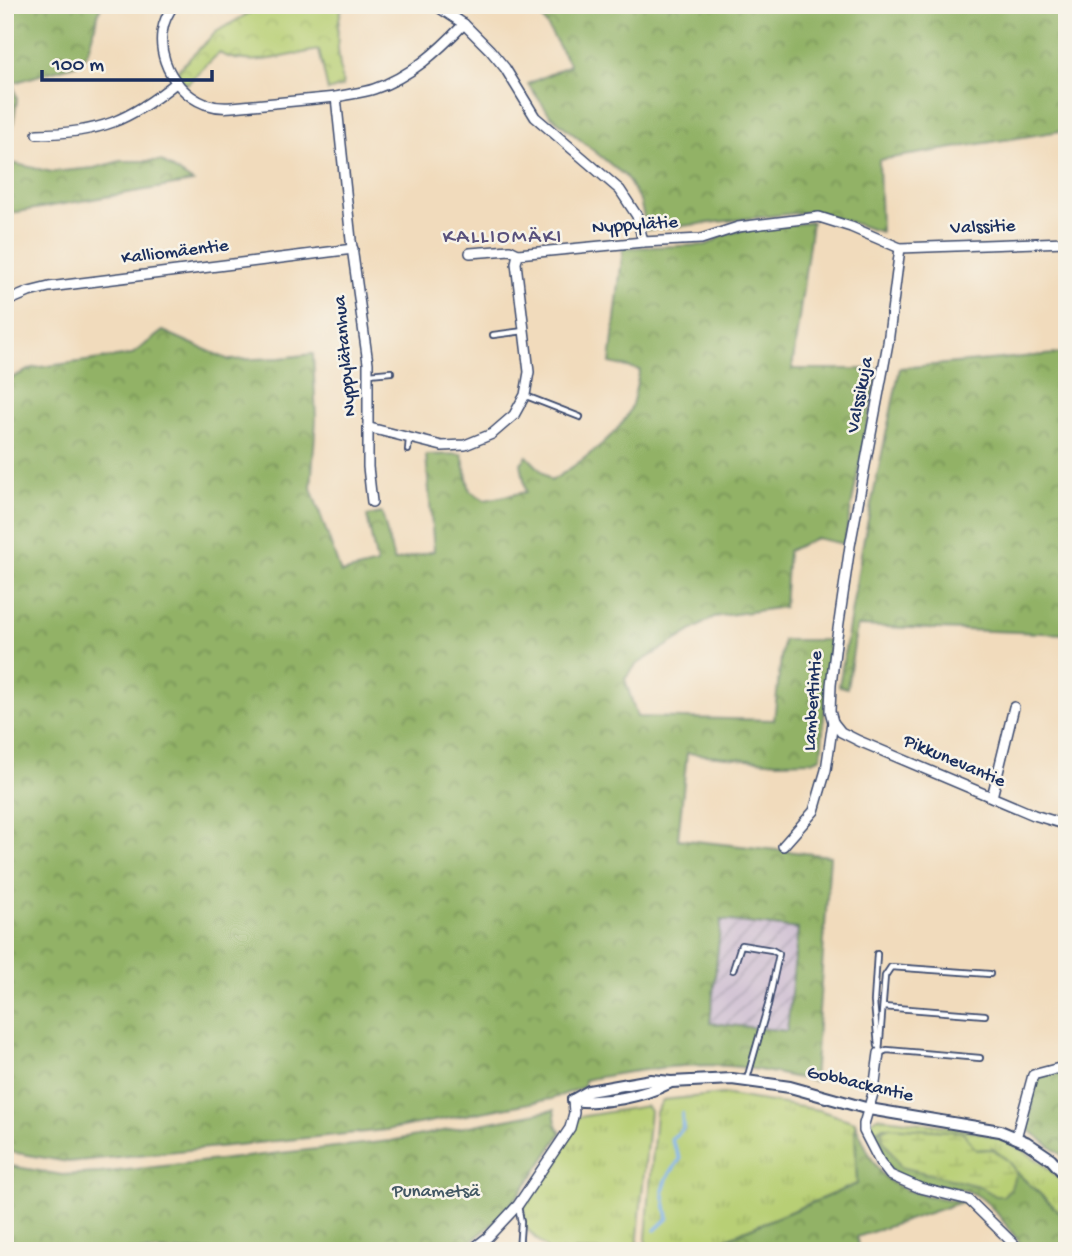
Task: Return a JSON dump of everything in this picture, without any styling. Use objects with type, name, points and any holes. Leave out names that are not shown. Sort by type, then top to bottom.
[{"type":"street","points":[[174,5],[162,27],[160,42],[164,60],[177,82],[191,96],[204,104],[217,107],[336,97],[374,89],[420,65],[464,24]]},
{"type":"street","points":[[435,5],[464,24],[505,68],[535,117],[620,190],[637,216],[643,242]]},
{"type":"street","points":[[37,134],[84,130],[123,119],[148,105],[177,82]]},
{"type":"street","name":"Nyppylätanhua","points":[[336,97],[369,374],[368,467],[372,502]]},
{"type":"street","name":"Nyppylätie","points":[[470,253],[510,250],[518,254],[701,239],[738,227],[819,217],[852,227],[900,248]]},
{"type":"street","name":"Valssitie","points":[[900,248],[1067,242]]},
{"type":"street","name":"Valssikuja","points":[[850,546],[888,343],[900,248]]},
{"type":"street","name":"Kalliomäentie","points":[[5,302],[49,287],[353,249]]},
{"type":"street","points":[[370,428],[452,446],[484,439],[507,423],[525,395],[529,372],[516,263],[518,254]]},
{"type":"street","name":"Lambertintie","points":[[783,846],[814,811],[826,770],[833,722],[830,711],[831,685],[850,546]]},
{"type":"street","points":[[992,797],[1014,708]]},
{"type":"street","name":"Pikkunevantie","points":[[833,722],[841,732],[859,741],[1039,817],[1067,825]]},
{"type":"street","points":[[879,1054],[874,1090],[864,1124],[865,1136],[890,1175],[920,1188],[969,1200],[1021,1251]]},
{"type":"street","points":[[1016,1138],[1033,1075],[1067,1066]]},
{"type":"street","name":"Gobbackantie","points":[[573,1100],[589,1091],[651,1080],[746,1080],[810,1091],[869,1109],[983,1127],[1016,1138],[1051,1159],[1067,1177]]},
{"type":"street","points":[[470,1251],[488,1237],[518,1205],[570,1128],[574,1112],[573,1100]]},
{"type":"lane","points":[[493,335],[525,331]]},
{"type":"lane","points":[[369,374],[391,372]]},
{"type":"lane","points":[[525,395],[580,417]]},
{"type":"lane","points":[[408,450],[409,438]]},
{"type":"lane","points":[[733,970],[741,945],[772,950],[779,954],[768,1005],[746,1080]]},
{"type":"lane","points":[[877,954],[874,1002],[879,1054]]},
{"type":"lane","points":[[879,1054],[885,976],[891,967],[990,974]]},
{"type":"lane","points":[[883,1007],[985,1015]]},
{"type":"lane","points":[[879,1054],[887,1050],[980,1058]]},
{"type":"lane","points":[[518,1205],[521,1222],[519,1251]]},
{"type":"shaded area","points":[[721,920],[798,928],[787,1032],[710,1023]]},
{"type":"green space","points":[[5,5],[101,5],[88,50],[81,63],[13,83],[17,100],[7,162],[52,172],[94,168],[121,161],[161,161],[193,182],[5,214]]},
{"type":"green space","points":[[263,5],[343,5],[338,35],[343,86],[328,91],[319,50],[255,60],[231,58],[219,53],[187,84],[175,73],[216,32]]},
{"type":"green space","points":[[530,5],[1067,5],[1067,130],[879,160],[881,232],[815,211],[647,230],[640,201],[626,177],[551,116],[528,84],[570,65],[542,17]]},
{"type":"green space","points":[[812,222],[792,369],[878,369],[844,544],[816,538],[788,551],[784,607],[714,617],[636,665],[625,679],[637,717],[774,720],[783,640],[830,640],[821,757],[812,761],[777,762],[687,753],[678,839],[830,856],[814,1081],[740,1067],[674,1067],[584,1080],[584,1087],[551,1099],[386,1130],[68,1162],[5,1151],[5,381],[33,368],[131,355],[163,331],[229,360],[313,354],[316,420],[311,488],[341,573],[377,564],[367,516],[382,513],[394,561],[434,551],[426,455],[462,454],[470,491],[485,500],[526,492],[521,463],[527,456],[551,481],[583,460],[623,422],[631,407],[640,370],[610,363],[623,248],[705,245],[730,233]],"holes":[[[721,920],[798,929],[787,1031],[710,1023]]]},
{"type":"green space","points":[[1067,353],[1067,634],[857,626],[847,688],[839,686],[862,548],[900,368]]},
{"type":"green space","points":[[1067,1070],[1067,1159],[1028,1129],[1036,1078]]},
{"type":"green space","points":[[723,1094],[819,1110],[855,1122],[857,1184],[696,1251],[645,1251],[656,1112],[663,1100]]},
{"type":"green space","points":[[646,1106],[650,1111],[637,1247],[633,1251],[549,1251],[524,1226],[524,1203],[579,1117]]},
{"type":"green space","name":"Punametsä","points":[[554,1110],[561,1133],[539,1167],[504,1213],[457,1251],[5,1251],[5,1165],[62,1175],[100,1173],[390,1141]]},
{"type":"green space","points":[[878,1117],[980,1133],[1026,1152],[1047,1167],[1067,1187],[1067,1219],[993,1149],[874,1142],[868,1129],[869,1123]]},
{"type":"green space","points":[[855,1122],[873,1161],[888,1180],[914,1192],[962,1202],[857,1237],[858,1251],[696,1251],[857,1184]]},
{"type":"green space","points":[[882,1127],[976,1150],[992,1149],[1007,1160],[1016,1172],[1067,1219],[1067,1251],[1027,1251],[996,1213],[975,1194],[899,1176],[889,1168],[877,1147],[875,1131]]},
{"type":"green space","points":[[888,1127],[963,1132],[976,1150],[992,1149],[1007,1160],[1016,1172],[1011,1188],[1003,1196],[996,1196],[979,1186],[901,1167],[883,1139],[881,1129]]},
{"type":"waterway","points":[[655,1230],[668,1218],[663,1191],[667,1178],[680,1159],[671,1139],[683,1129],[682,1113]]},
{"type":"district","name":"KALLIOMÄKI","points":[[503,238]]}]
